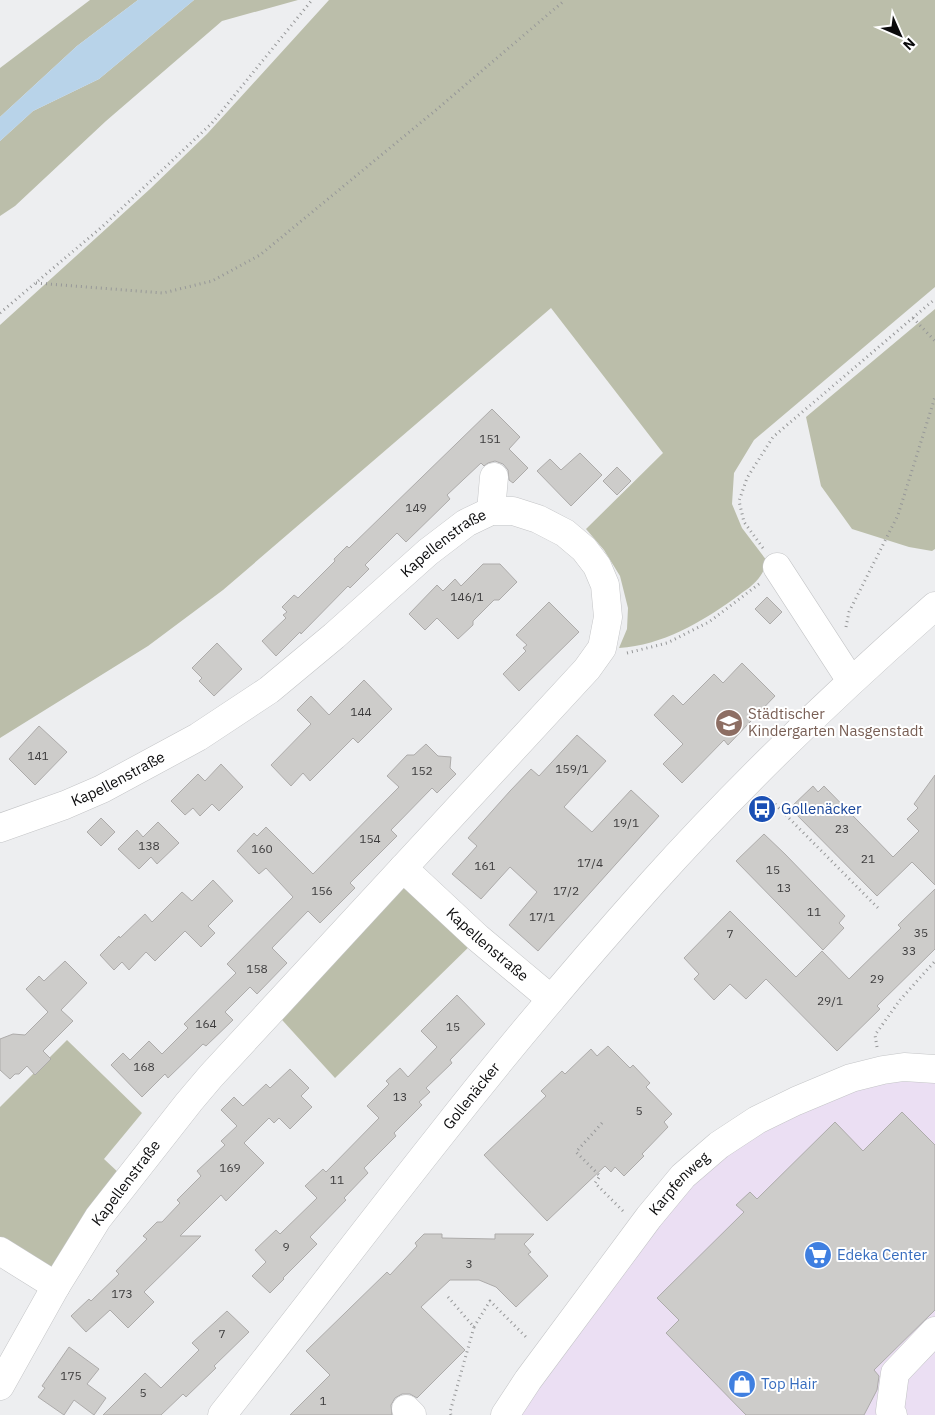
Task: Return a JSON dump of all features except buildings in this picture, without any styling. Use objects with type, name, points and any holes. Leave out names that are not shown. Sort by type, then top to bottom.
[{"type":"street","points":[[491,511],[494,477]]},
{"type":"street","name":"Kapellenstraße","points":[[0,828],[65,805],[102,789],[198,737],[269,690],[334,636],[428,552],[466,523],[491,511],[513,511],[538,519],[565,533],[584,550],[597,566],[605,585],[608,617],[602,648],[587,668],[189,1102],[98,1218],[56,1286],[0,1386]]},
{"type":"street","points":[[777,568],[845,672]]},
{"type":"street","name":"Gollenäcker","points":[[222,1415],[440,1134],[551,999],[653,882],[751,779],[845,672],[935,606]]},
{"type":"street","name":"Kapellenstraße","points":[[402,868],[478,938],[551,999]]},
{"type":"street","name":"Karpfenweg","points":[[505,1415],[528,1380],[645,1222],[683,1176],[719,1144],[757,1120],[851,1078],[904,1067],[935,1069]]},
{"type":"street","points":[[0,1251],[56,1286]]},
{"type":"street","points":[[892,1415],[890,1411],[895,1373],[935,1331]]},
{"type":"path","points":[[0,314],[103,226],[212,123],[312,0]]},
{"type":"path","points":[[36,283],[163,293],[212,281],[260,255],[436,110],[565,0]]},
{"type":"path","points":[[602,648],[615,652],[630,653],[667,643],[709,622],[752,590],[777,568],[744,522],[740,501],[748,478],[773,437],[935,299]]},
{"type":"path","points":[[913,318],[935,341]]},
{"type":"path","points":[[845,672],[850,612],[898,515],[935,397]]},
{"type":"path","points":[[768,797],[880,910]]},
{"type":"path","points":[[883,1070],[875,1035],[900,1000],[935,961]]},
{"type":"path","points":[[602,1123],[576,1152],[600,1176],[594,1183],[624,1212]]},
{"type":"path","points":[[448,1297],[474,1327]]},
{"type":"path","points":[[451,1415],[450,1412],[474,1327],[490,1301],[530,1340]]},
{"type":"shaded area","points":[[935,1071],[935,1415],[509,1415],[683,1176],[851,1078]]},
{"type":"green space","points":[[90,0],[138,0],[77,46],[0,117],[0,68]]},
{"type":"green space","points":[[194,0],[298,0],[222,21],[106,121],[15,206],[0,216],[0,141],[33,111],[99,79]]},
{"type":"green space","points":[[329,0],[935,0],[935,287],[754,440],[734,473],[732,504],[742,528],[767,561],[764,570],[756,582],[695,624],[651,642],[619,648],[627,629],[628,608],[620,576],[604,550],[586,529],[663,453],[551,308],[223,590],[148,646],[0,738],[0,325],[150,189],[207,134]]},
{"type":"green space","points":[[935,309],[935,549],[932,551],[909,547],[852,529],[821,486],[806,417]]},
{"type":"green space","points":[[403,868],[478,938],[335,1078],[273,1010]]},
{"type":"green space","points":[[67,1040],[142,1113],[104,1159],[120,1174],[56,1269],[45,1269],[0,1239],[0,1107]]},
{"type":"water","points":[[138,0],[194,0],[99,79],[33,111],[0,141],[0,117],[77,46]]},
{"type":"place","name":"Städtischer Kindergarten Nasgenstadt","points":[[729,723]]},
{"type":"place","name":"Gollenäcker","points":[[762,809]]},
{"type":"place","name":"Edeka Center","points":[[818,1255]]},
{"type":"place","name":"Top Hair","points":[[742,1384]]}]
